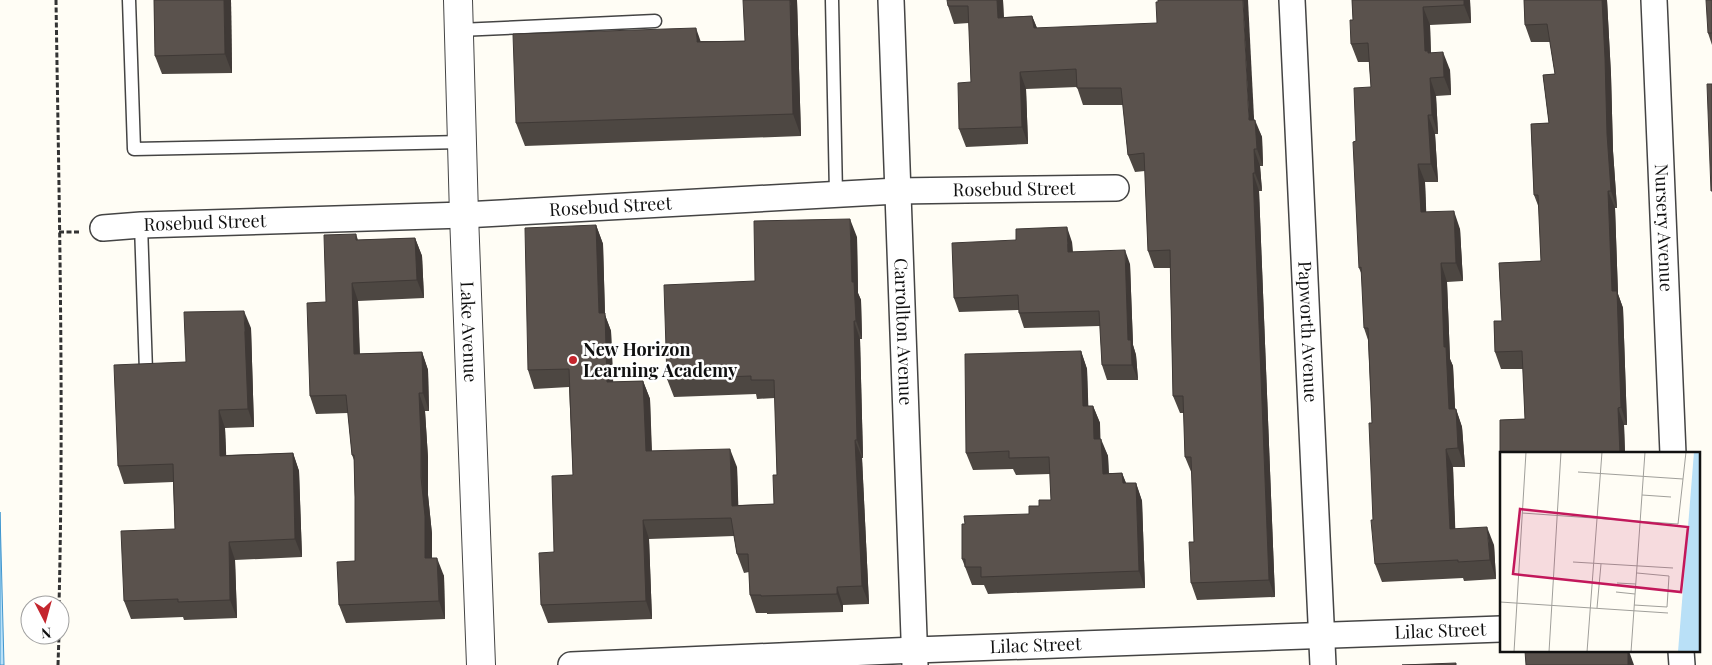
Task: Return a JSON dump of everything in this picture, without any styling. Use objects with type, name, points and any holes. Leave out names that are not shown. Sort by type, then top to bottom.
[{"type":"street","name":"Lake Avenue","points":[[458,0],[464,215],[482,665]]},
{"type":"street","name":"Carrollton Avenue","points":[[891,0],[915,658]]},
{"type":"street","name":"Papworth Avenue","points":[[1292,0],[1323,665]]},
{"type":"street","name":"Nursery Avenue","points":[[1654,0],[1673,452]]},
{"type":"street","name":"Rosebud Street","points":[[103,228],[141,225],[464,215],[897,191],[1116,188]]},
{"type":"street","name":"Lilac Street","points":[[571,665],[915,658],[1322,636],[1500,629]]},
{"type":"street","points":[[1681,652],[1682,665]]},
{"type":"lane","points":[[129,0],[134,149],[462,142]]},
{"type":"lane","points":[[832,0],[836,194]]},
{"type":"lane","points":[[459,30],[656,22]]},
{"type":"lane","points":[[141,225],[146,371]]},
{"type":"path","points":[[56,0],[61,525],[59,595]]},
{"type":"path","points":[[58,665],[59,645]]},
{"type":"water","points":[[0,512],[4,665],[0,665]]},
{"type":"building","points":[[154,0],[224,0],[225,54],[155,56]]},
{"type":"building","points":[[743,0],[790,0],[793,114],[516,123],[513,34],[696,28],[697,42],[745,41]]},
{"type":"building","points":[[947,0],[997,0],[998,18],[1032,16],[1034,28],[1157,23],[1156,2],[1158,0],[1243,0],[1249,120],[1255,120],[1257,149],[1254,149],[1255,173],[1253,173],[1269,580],[1191,583],[1189,542],[1194,542],[1191,457],[1185,457],[1183,396],[1173,396],[1170,250],[1148,251],[1144,153],[1128,155],[1121,88],[1077,88],[1076,69],[1020,72],[1022,127],[959,129],[958,83],[971,82],[968,6],[948,6]]},
{"type":"building","points":[[1352,0],[1464,0],[1464,5],[1423,7],[1425,51],[1428,51],[1428,53],[1443,52],[1444,77],[1430,78],[1432,115],[1428,115],[1431,164],[1418,164],[1421,212],[1454,211],[1456,263],[1441,263],[1444,347],[1446,347],[1449,409],[1456,409],[1458,448],[1446,449],[1450,529],[1487,527],[1490,560],[1375,564],[1371,520],[1373,520],[1369,423],[1372,423],[1368,328],[1364,328],[1361,267],[1359,268],[1353,142],[1356,141],[1354,88],[1371,87],[1368,43],[1351,44],[1350,20],[1353,20]]},
{"type":"building","points":[[1524,0],[1602,0],[1611,191],[1608,191],[1612,291],[1617,291],[1621,407],[1618,408],[1620,452],[1500,452],[1500,420],[1525,419],[1522,351],[1495,352],[1494,321],[1502,321],[1499,263],[1541,261],[1538,195],[1534,195],[1531,124],[1549,123],[1543,75],[1555,74],[1547,24],[1525,25]]},
{"type":"building","points":[[1706,0],[1712,0],[1712,33],[1708,33]]},
{"type":"building","points":[[1707,84],[1712,84],[1712,191],[1711,191]]},
{"type":"building","points":[[850,219],[852,282],[854,282],[856,321],[854,321],[857,440],[855,440],[862,586],[837,587],[837,594],[750,595],[748,554],[737,554],[731,518],[643,520],[646,601],[541,605],[539,553],[554,552],[552,476],[573,475],[569,369],[528,370],[525,228],[596,225],[599,313],[605,313],[607,382],[643,381],[646,451],[730,449],[732,506],[774,504],[773,475],[777,475],[774,380],[751,380],[751,376],[667,379],[664,285],[755,281],[754,221]]},
{"type":"building","points":[[1067,227],[1068,252],[1125,250],[1128,340],[1131,340],[1132,365],[1102,365],[1099,311],[1019,313],[1018,295],[954,298],[952,243],[1016,240],[1016,229]]},
{"type":"building","points":[[356,234],[356,240],[415,238],[417,280],[352,283],[354,354],[422,352],[423,393],[419,393],[421,477],[425,516],[425,558],[437,558],[439,601],[339,605],[337,562],[355,561],[354,455],[352,455],[346,395],[310,396],[307,303],[326,302],[324,235]]},
{"type":"building","points":[[244,311],[248,409],[219,410],[220,456],[293,453],[295,539],[229,542],[230,600],[178,602],[178,599],[124,601],[121,531],[175,529],[173,464],[118,466],[114,365],[186,362],[184,312]]},
{"type":"building","points":[[1081,351],[1083,406],[1093,406],[1094,439],[1101,439],[1103,474],[1122,473],[1123,483],[1136,483],[1139,571],[981,577],[981,567],[965,567],[965,559],[962,559],[962,524],[965,524],[964,516],[1029,514],[1029,506],[1039,506],[1039,500],[1051,500],[1049,457],[1009,458],[1009,451],[966,453],[965,354]]},
{"type":"building","points":[[1525,652],[1628,652],[1628,665],[1526,665]]},
{"type":"building","points":[[1456,663],[1456,665],[1402,665]]},
{"type":"place","name":"New Horizon Learning Academy","points":[[573,360]]}]
